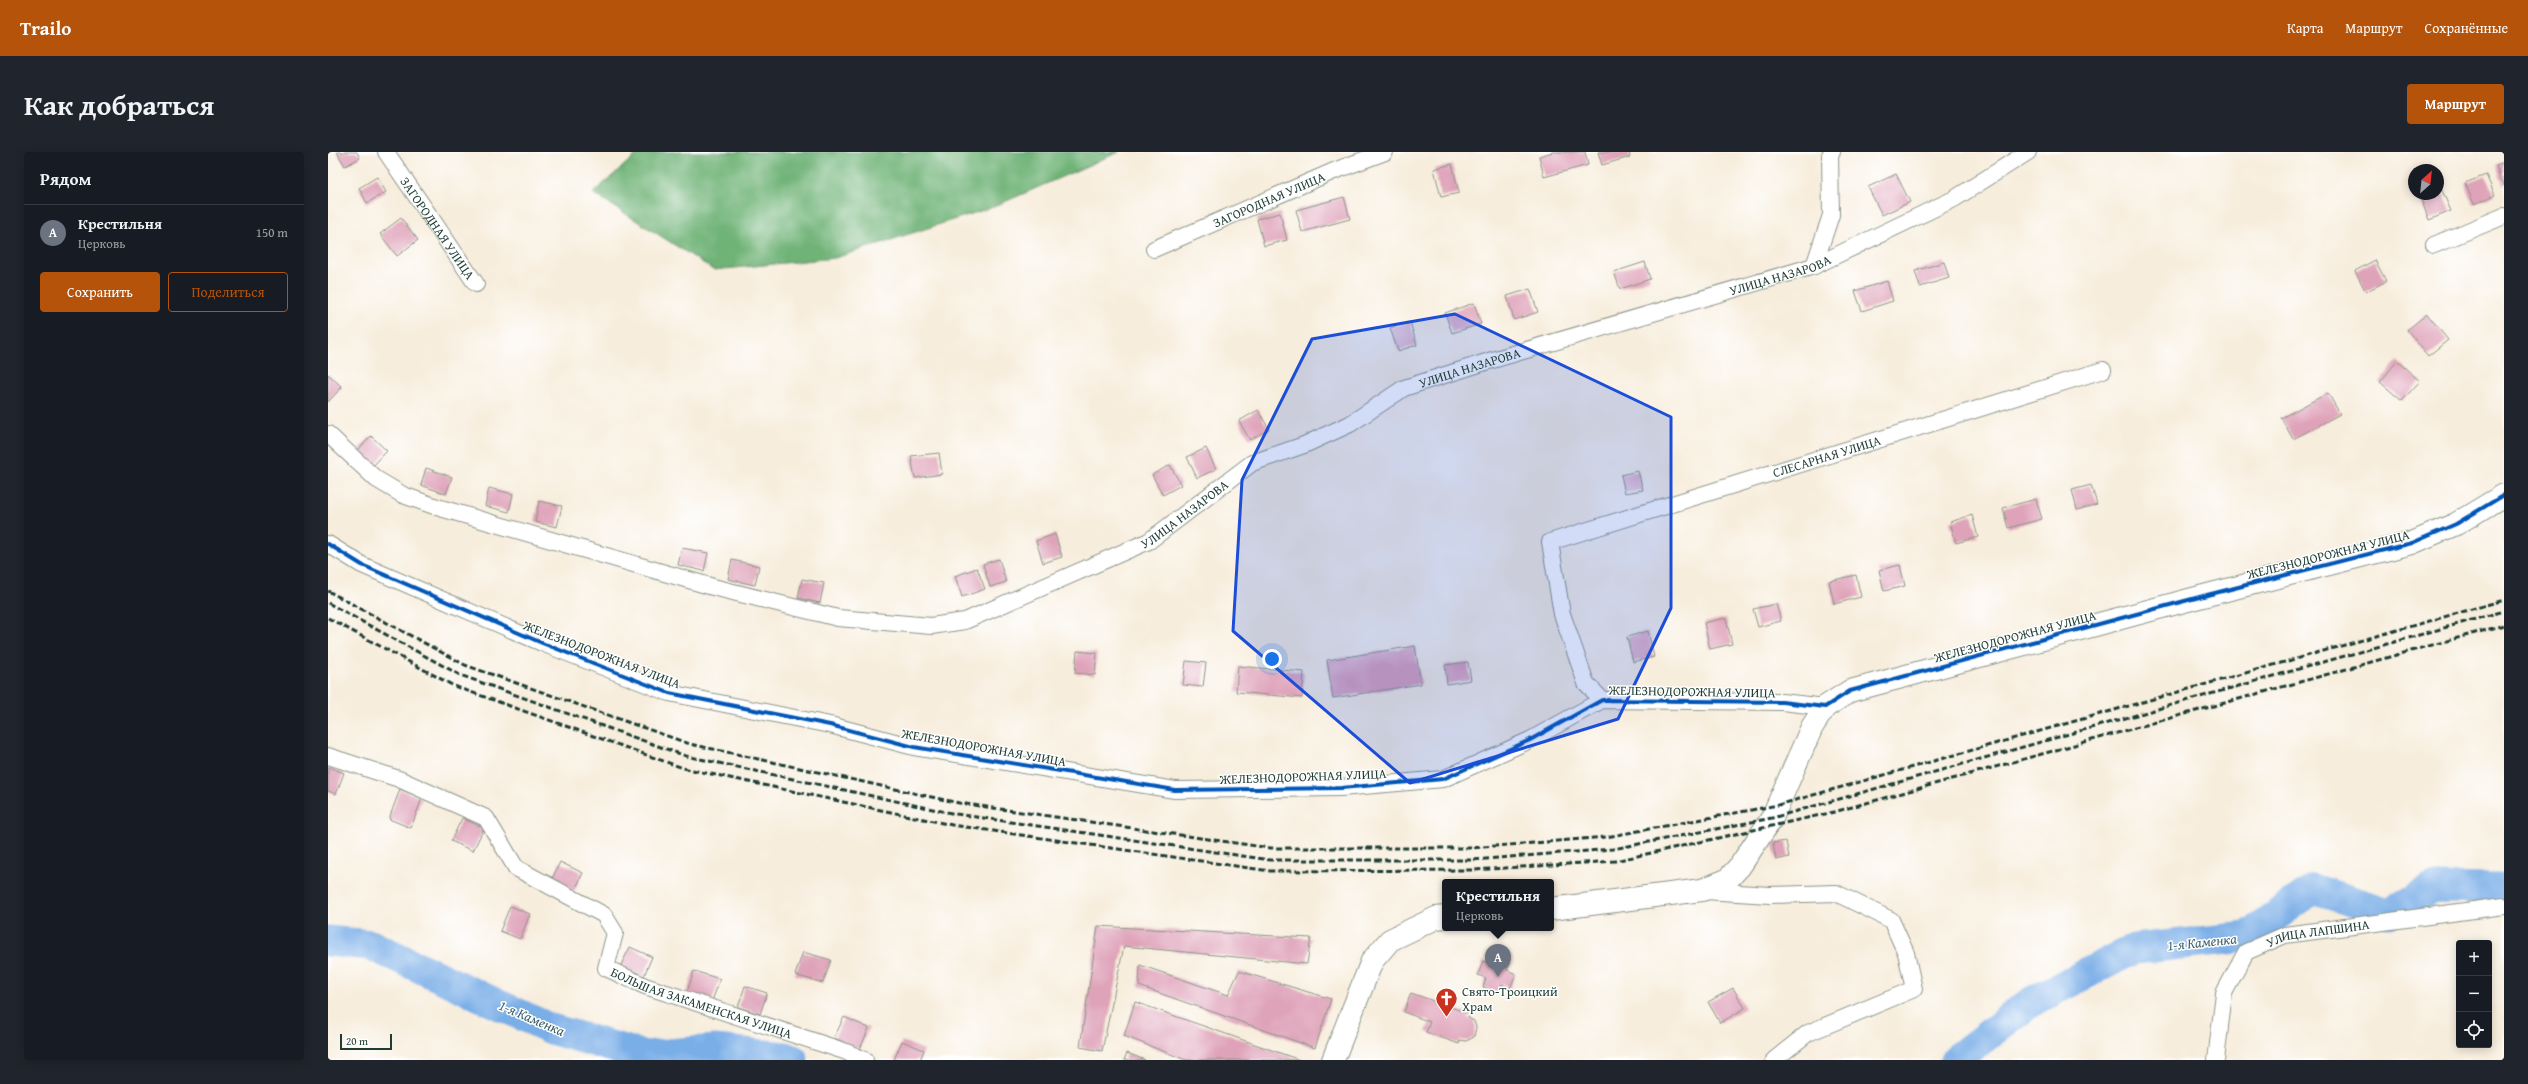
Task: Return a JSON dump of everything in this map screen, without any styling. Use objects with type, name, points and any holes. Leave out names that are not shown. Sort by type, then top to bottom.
[{"type":"street","name":"ЗАГОРОДНАЯ УЛИЦА","points":[[386,152],[476,284]]},
{"type":"street","name":"ЗАГОРОДНАЯ УЛИЦА","points":[[1154,250],[1334,171],[1385,152]]},
{"type":"street","name":"УЛИЦА НАЗАРОВА","points":[[328,434],[376,479],[403,496],[437,507],[713,586],[838,618],[931,626],[965,621],[1149,541],[1252,463],[1304,445],[1350,424],[1404,388],[1489,361],[1814,266],[1954,199],[2028,152]]},
{"type":"street","points":[[1814,266],[1831,215],[1830,153]]},
{"type":"street","points":[[2434,245],[2504,216]]},
{"type":"street","name":"СЛЕСАРНАЯ УЛИЦА","points":[[1602,700],[1586,683],[1562,614],[1550,542],[2103,370]]},
{"type":"street","name":"ЖЕЛЕЗНОДОРОЖНАЯ УЛИЦА","points":[[328,544],[362,565],[542,643],[669,693],[830,725],[914,747],[1175,790],[1341,788],[1443,779],[1530,740],[1602,700],[1782,702],[1824,707],[1850,691],[2208,595],[2412,543],[2456,524],[2504,495]]},
{"type":"street","points":[[1702,890],[1727,880],[1740,866],[1772,818],[1812,727],[1824,707]]},
{"type":"street","name":"БОЛЬШАЯ ЗАКАМЕНСКАЯ УЛИЦА","points":[[328,756],[399,780],[486,818],[516,868],[604,916],[615,934],[606,968],[645,986],[844,1051],[865,1060]]},
{"type":"street","points":[[1554,909],[1702,890],[1770,895],[1836,893],[1891,920],[1906,953],[1914,989],[1808,1033],[1774,1060]]},
{"type":"street","name":"УЛИЦА ЛАПШИНА","points":[[2216,1060],[2224,993],[2246,952],[2285,935],[2504,906]]},
{"type":"street","points":[[1333,1060],[1372,961],[1390,940],[1436,918],[1442,917]]},
{"type":"highlighted area","points":[[1455,314],[1671,417],[1671,608],[1618,719],[1410,783],[1233,631],[1242,480],[1312,339]]},
{"type":"green space","points":[[639,152],[1119,152],[993,207],[835,258],[714,270],[593,193]]},
{"type":"building","points":[[337,152],[357,152],[360,158],[345,166]]},
{"type":"building","points":[[1553,152],[1585,152],[1588,165],[1544,177],[1539,156]]},
{"type":"building","points":[[1598,152],[1629,152],[1630,157],[1602,165]]},
{"type":"building","points":[[2504,162],[2504,186],[2496,166]]},
{"type":"building","points":[[1452,164],[1459,193],[1441,197],[1434,169]]},
{"type":"building","points":[[1896,174],[1910,202],[1882,215],[1868,187]]},
{"type":"building","points":[[2486,175],[2495,195],[2474,204],[2465,183]]},
{"type":"building","points":[[377,177],[386,192],[367,203],[359,188]]},
{"type":"building","points":[[2444,195],[2451,211],[2429,220],[2421,200],[2444,200]]},
{"type":"building","points":[[1344,197],[1350,219],[1302,232],[1296,210]]},
{"type":"building","points":[[1280,213],[1287,240],[1264,246],[1257,219]]},
{"type":"building","points":[[401,218],[418,240],[397,256],[380,234]]},
{"type":"building","points":[[2375,260],[2386,281],[2366,292],[2355,271]]},
{"type":"building","points":[[1645,262],[1650,279],[1620,289],[1614,272]]},
{"type":"building","points":[[1944,262],[1949,278],[1920,287],[1915,271]]},
{"type":"building","points":[[1887,281],[1893,301],[1862,311],[1855,291]]},
{"type":"building","points":[[1530,289],[1538,312],[1514,320],[1507,296]]},
{"type":"building","points":[[1474,303],[1481,324],[1452,333],[1445,313]]},
{"type":"building","points":[[2427,314],[2448,340],[2428,356],[2407,330]]},
{"type":"building","points":[[1410,322],[1417,345],[1398,351],[1390,328]]},
{"type":"building","points":[[2397,361],[2420,381],[2402,401],[2380,382]]},
{"type":"building","points":[[328,374],[342,387],[328,402]]},
{"type":"building","points":[[2328,393],[2340,414],[2293,439],[2281,418]]},
{"type":"building","points":[[1258,410],[1269,429],[1250,440],[1239,421]]},
{"type":"building","points":[[371,436],[387,451],[372,467],[356,452]]},
{"type":"building","points":[[1206,448],[1216,469],[1197,478],[1187,457]]},
{"type":"building","points":[[939,453],[942,474],[915,478],[911,456]]},
{"type":"building","points":[[1170,465],[1181,485],[1163,495],[1152,475]]},
{"type":"building","points":[[426,468],[452,477],[446,494],[421,485]]},
{"type":"building","points":[[1638,471],[1643,490],[1625,493],[1621,475]]},
{"type":"building","points":[[2091,485],[2097,504],[2077,510],[2072,490]]},
{"type":"building","points":[[489,488],[513,494],[509,512],[485,506]]},
{"type":"building","points":[[2036,499],[2042,519],[2008,528],[2003,508]]},
{"type":"building","points":[[539,501],[562,506],[557,527],[535,522]]},
{"type":"building","points":[[1972,515],[1978,537],[1956,543],[1950,522]]},
{"type":"building","points":[[1055,534],[1062,557],[1043,563],[1036,541]]},
{"type":"building","points":[[682,548],[708,553],[704,571],[678,565]]},
{"type":"building","points":[[999,559],[1006,582],[990,587],[983,564]]},
{"type":"building","points":[[732,560],[759,566],[755,585],[728,579]]},
{"type":"building","points":[[1900,565],[1905,586],[1884,591],[1879,570]]},
{"type":"building","points":[[977,568],[985,589],[962,597],[955,576]]},
{"type":"building","points":[[1856,575],[1861,597],[1834,604],[1829,581]]},
{"type":"building","points":[[802,579],[824,583],[820,603],[798,598]]},
{"type":"building","points":[[1776,604],[1781,621],[1758,627],[1753,609]]},
{"type":"building","points":[[1726,618],[1732,644],[1710,649],[1704,623]]},
{"type":"building","points":[[1648,631],[1654,657],[1633,662],[1627,637]]},
{"type":"building","points":[[1415,646],[1421,684],[1333,698],[1327,660]]},
{"type":"building","points":[[1077,651],[1097,653],[1095,675],[1075,673]]},
{"type":"building","points":[[1186,661],[1206,663],[1203,687],[1183,685]]},
{"type":"building","points":[[1468,662],[1471,680],[1447,684],[1445,665]]},
{"type":"building","points":[[1238,666],[1304,672],[1302,698],[1236,692]]},
{"type":"building","points":[[328,767],[344,773],[336,794],[328,791]]},
{"type":"building","points":[[400,789],[422,798],[411,828],[389,819]]},
{"type":"building","points":[[462,818],[484,828],[473,851],[451,841]]},
{"type":"building","points":[[1786,841],[1789,857],[1776,860],[1773,843]]},
{"type":"building","points":[[560,862],[583,873],[574,892],[551,881]]},
{"type":"building","points":[[510,906],[530,914],[520,939],[500,931]]},
{"type":"building","points":[[1098,926],[1311,938],[1307,964],[1124,946],[1102,1051],[1080,1047]]},
{"type":"building","points":[[630,947],[652,957],[643,978],[620,967]]},
{"type":"building","points":[[803,952],[831,960],[823,983],[795,975]]},
{"type":"building","points":[[1494,958],[1510,964],[1507,970],[1516,974],[1510,988],[1502,984],[1498,993],[1483,987],[1486,978],[1478,975],[1483,961],[1492,964]]},
{"type":"building","points":[[1140,965],[1228,995],[1239,971],[1331,999],[1315,1048],[1139,986]]},
{"type":"building","points":[[694,971],[720,979],[712,1001],[687,992]]},
{"type":"building","points":[[745,986],[767,993],[760,1014],[738,1007]]},
{"type":"building","points":[[1733,988],[1745,1008],[1720,1023],[1708,1002]]},
{"type":"building","name":"Свято-Троицкий Храм","points":[[1411,993],[1470,1014],[1468,1018],[1474,1021],[1476,1027],[1474,1037],[1466,1041],[1460,1040],[1459,1044],[1426,1032],[1430,1022],[1404,1012]]},
{"type":"building","points":[[1135,1002],[1300,1060],[1186,1060],[1124,1036]]},
{"type":"building","points":[[844,1017],[869,1028],[860,1049],[834,1038]]},
{"type":"building","points":[[902,1041],[924,1050],[920,1060],[894,1060]]},
{"type":"building","points":[[1127,1053],[1145,1060],[1124,1060]]},
{"type":"waterway","name":"1-я Каменка","points":[[1955,1060],[2031,1002],[2134,949],[2247,937],[2313,889],[2389,913],[2435,888],[2504,889]]},
{"type":"waterway","name":"1-я Каменка","points":[[328,941],[371,945],[551,1029],[645,1056],[715,1050],[785,1057],[793,1060]]},
{"type":"railway","points":[[328,591],[465,665],[690,744],[959,803],[1270,848],[1472,848],[1606,837],[1778,805],[2504,600]]},
{"type":"railway","points":[[328,603],[460,675],[686,756],[956,814],[1270,860],[1472,860],[1613,849],[1772,818],[2504,611]]},
{"type":"railway","points":[[328,618],[454,686],[683,768],[952,825],[1270,871],[1474,870],[1615,861],[1834,812],[2504,625]]},
{"type":"cycle path","points":[[328,544],[362,565],[542,643],[669,693],[830,725],[914,747],[1175,790],[1341,788],[1443,779],[1530,740],[1602,700],[1782,702],[1825,707],[1850,691],[2207,595],[2412,543],[2456,524],[2504,495]]},
{"type":"place","name":"Крестильня","points":[[1498,977]]},
{"type":"place","name":"Свято-Троицкий Храм","points":[[1446,1018]]}]
